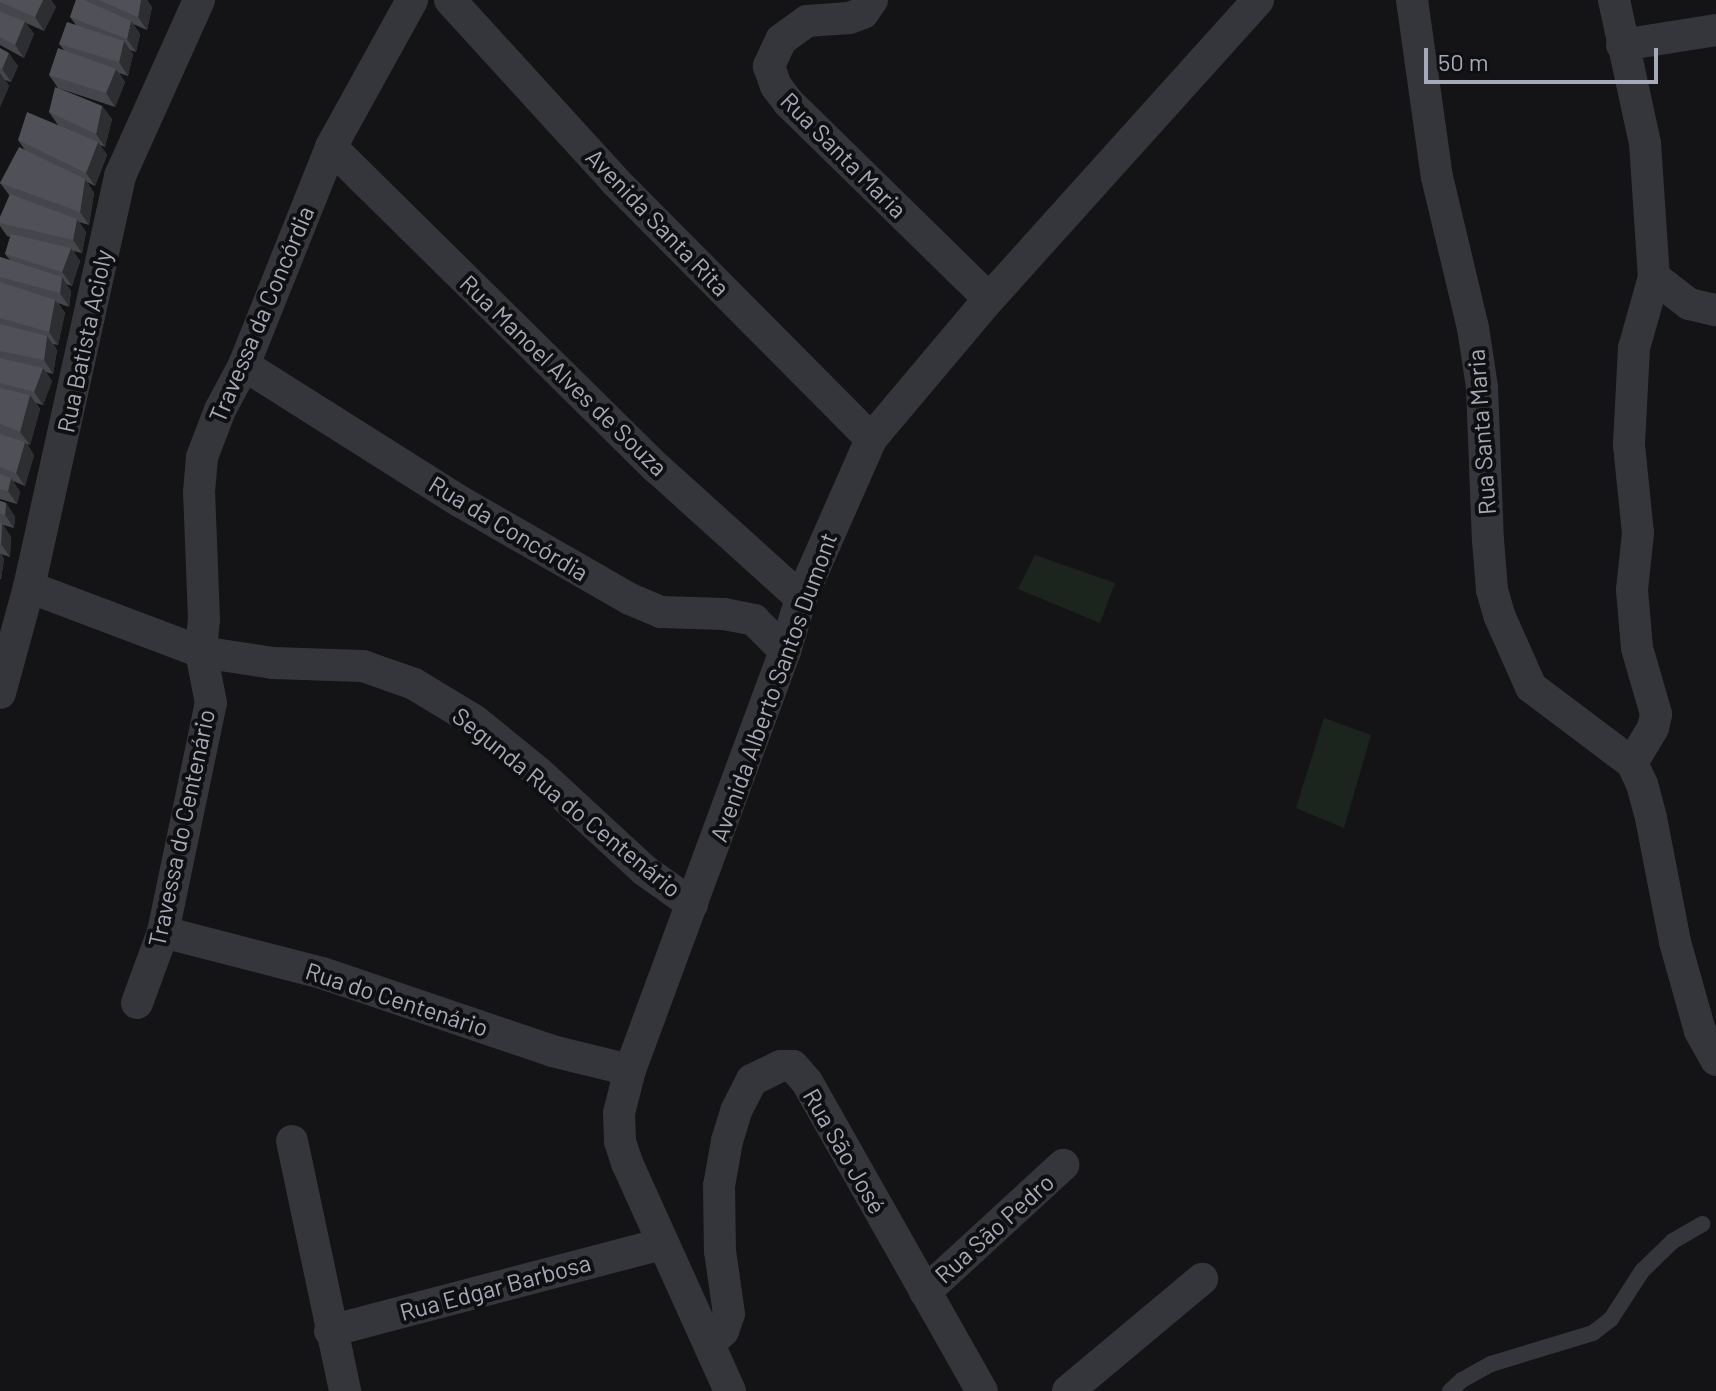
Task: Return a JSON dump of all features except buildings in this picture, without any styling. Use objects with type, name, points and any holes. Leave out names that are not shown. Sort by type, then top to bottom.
[{"type":"street","name":"Rua Batista Acioly","points":[[0,693],[29,587],[120,176],[199,0]]},
{"type":"street","name":"Travessa da Concórdia","points":[[201,652],[204,620],[199,492],[202,457],[220,410],[244,365],[331,147],[412,0]]},
{"type":"street","name":"Avenida Santa Rita","points":[[450,0],[615,181],[871,439]]},
{"type":"street","name":"Rua Santa Maria","points":[[872,0],[863,13],[849,18],[807,21],[781,40],[769,66],[788,102],[989,299]]},
{"type":"street","name":"Avenida Alberto Santos Dumont","points":[[730,1391],[661,1244],[620,1141],[619,1113],[630,1070],[785,651],[801,598],[871,439],[989,299],[1258,0]]},
{"type":"street","name":"Rua Santa Maria","points":[[1412,0],[1437,177],[1473,328],[1482,387],[1488,540],[1492,590],[1499,615],[1531,687],[1632,763]]},
{"type":"street","points":[[1614,0],[1645,143],[1654,277],[1634,348],[1629,445],[1638,533],[1632,590],[1636,637],[1656,714],[1653,728],[1632,763],[1642,784],[1651,818],[1675,942],[1700,1031],[1716,1060]]},
{"type":"street","points":[[1622,45],[1716,30]]},
{"type":"street","name":"Rua Manoel Alves de Souza","points":[[331,147],[658,469],[801,598]]},
{"type":"street","points":[[1654,277],[1689,304],[1716,310]]},
{"type":"street","name":"Rua da Concórdia","points":[[244,365],[461,502],[630,599],[661,612],[724,614],[754,620],[785,651]]},
{"type":"street","name":"Segunda Rua do Centenário","points":[[29,587],[201,652],[273,663],[363,666],[414,684],[475,721],[539,773],[644,870],[692,904]]},
{"type":"street","name":"Travessa do Centenário","points":[[137,1003],[163,932],[211,703],[201,652]]},
{"type":"street","name":"Rua do Centenário","points":[[163,932],[322,973],[552,1051],[630,1070]]},
{"type":"street","name":"Rua São José","points":[[710,1343],[723,1331],[729,1314],[720,1251],[719,1186],[727,1141],[736,1111],[752,1080],[781,1066],[793,1066],[807,1082],[982,1391]]},
{"type":"street","points":[[292,1141],[345,1391]]},
{"type":"street","name":"Rua São Pedro","points":[[925,1292],[1063,1165]]},
{"type":"street","name":"Rua Edgar Barbosa","points":[[330,1331],[661,1244]]},
{"type":"street","points":[[1068,1391],[1202,1279]]},
{"type":"lane","points":[[1450,1391],[1462,1380],[1491,1364],[1593,1333],[1611,1319],[1642,1271],[1673,1241],[1703,1224]]},
{"type":"shaded area","points":[[1035,555],[1115,583],[1100,623],[1018,589]]},
{"type":"shaded area","points":[[1324,718],[1371,735],[1344,828],[1296,808]]}]
